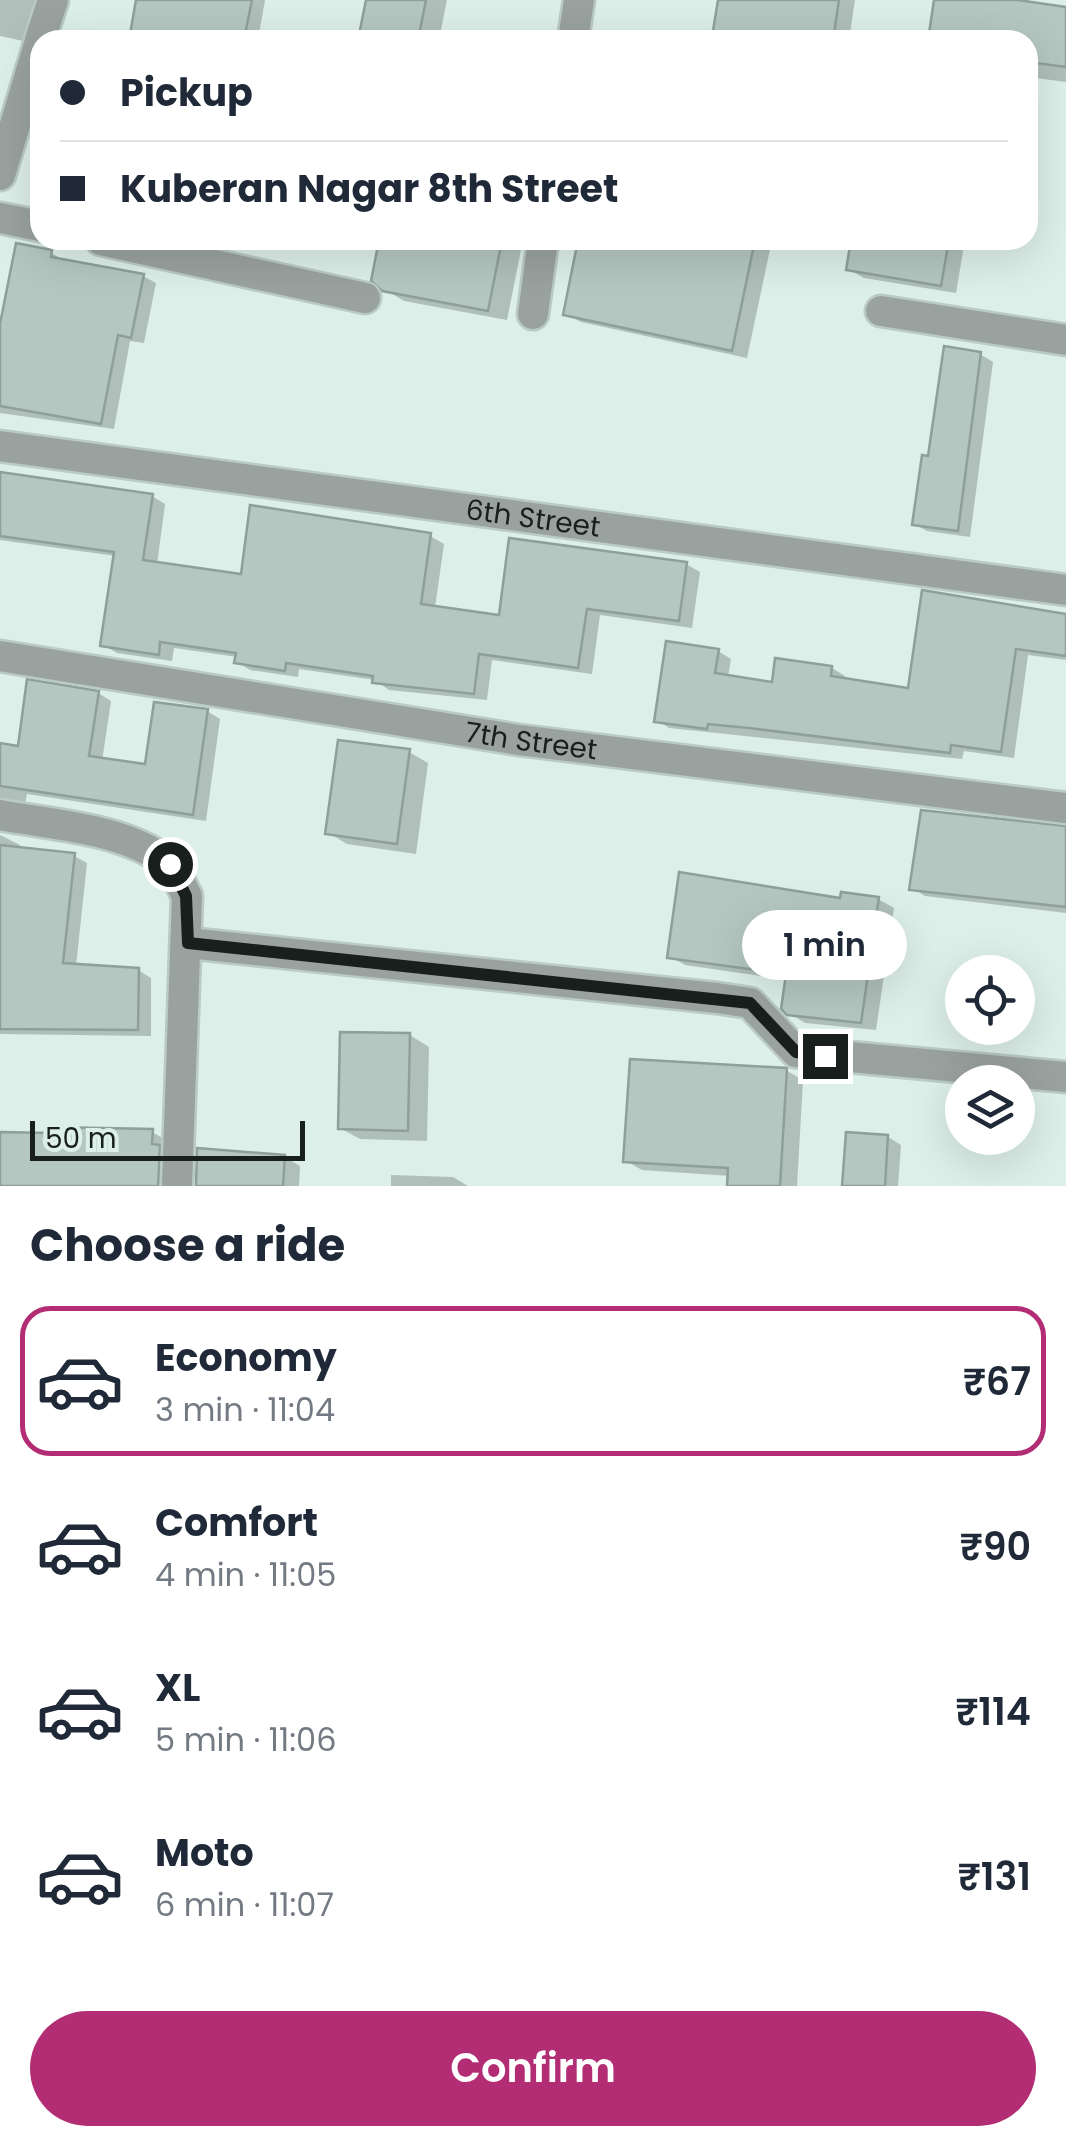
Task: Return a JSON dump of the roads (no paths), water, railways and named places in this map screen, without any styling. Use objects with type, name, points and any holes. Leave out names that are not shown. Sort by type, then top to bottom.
[{"type":"street","points":[[43,30],[52,0]]},
{"type":"street","points":[[574,30],[579,0]]},
{"type":"street","points":[[2,156],[30,71]]},
{"type":"street","points":[[0,218],[30,224]]},
{"type":"street","points":[[147,250],[365,298]]},
{"type":"street","points":[[533,314],[543,250]]},
{"type":"street","points":[[881,310],[1066,340]]},
{"type":"street","name":"6th Street","points":[[0,446],[1066,590]]},
{"type":"street","name":"7th Street","points":[[0,656],[519,740],[1066,808]]},
{"type":"street","points":[[0,815],[106,835],[170,864],[186,896],[188,943],[180,1043],[177,1186]]},
{"type":"street","points":[[188,943],[750,1003],[796,1052],[1066,1077]]}]
